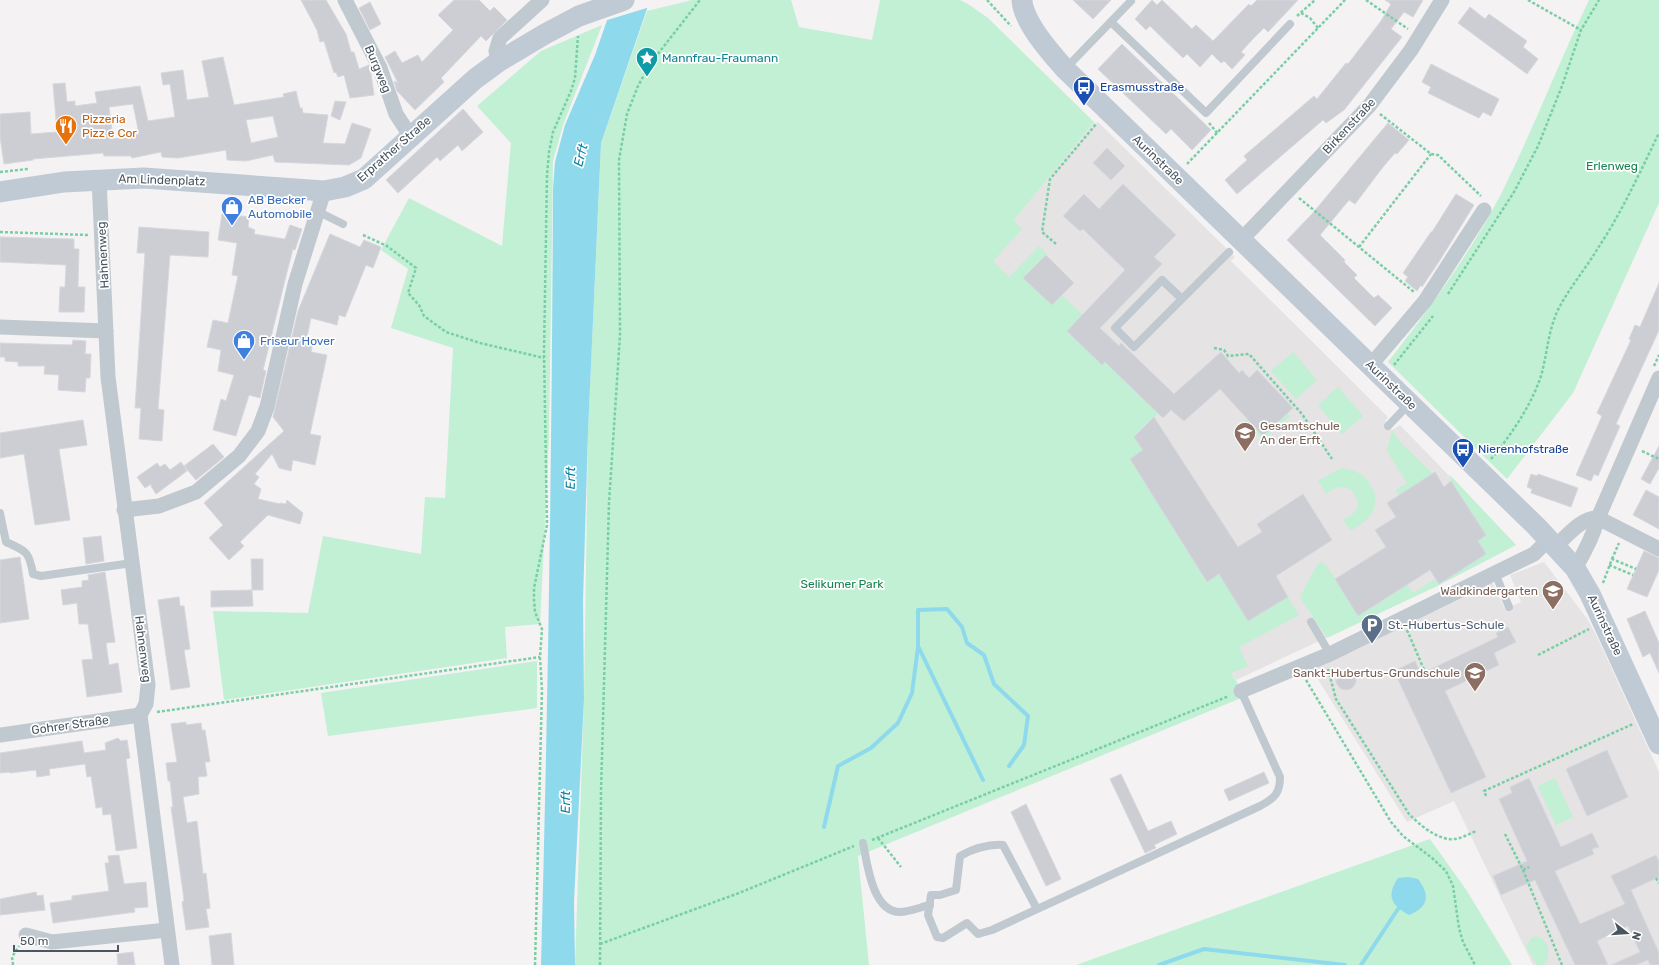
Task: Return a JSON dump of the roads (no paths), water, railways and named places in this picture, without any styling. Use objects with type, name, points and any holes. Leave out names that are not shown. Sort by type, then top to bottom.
[{"type":"main road","name":"Erprather Straße","points":[[324,192],[345,187],[364,179],[475,79],[498,62],[545,34],[587,13],[624,0]]},
{"type":"main road","name":"Aurinstraße","points":[[1022,0],[1027,18],[1061,64]]},
{"type":"main road","name":"Aurinstraße","points":[[1004,7],[1038,45],[1061,64],[1175,176],[1235,246],[1377,372],[1553,543],[1574,568],[1590,594],[1659,744]]},
{"type":"main road","name":"Am Lindenplatz","points":[[0,192],[64,182],[99,179],[144,178],[324,192]]},
{"type":"street","name":"Burgweg","points":[[345,0],[380,68],[396,114],[411,136]]},
{"type":"street","points":[[498,62],[496,50],[500,38],[542,0]]},
{"type":"street","name":"Birkenstraße","points":[[1235,246],[1369,106],[1394,75],[1442,0]]},
{"type":"street","name":"Hahnenweg","points":[[99,179],[108,377],[124,510],[148,685],[146,704],[140,715],[172,965]]},
{"type":"street","points":[[124,510],[159,506],[196,492],[239,456],[252,441],[260,426],[267,407],[294,284],[324,192]]},
{"type":"street","points":[[1377,372],[1489,206]]},
{"type":"street","points":[[0,327],[106,331]]},
{"type":"street","points":[[1574,568],[1585,553],[1598,518],[1659,378]]},
{"type":"street","points":[[1241,691],[1330,654],[1534,554],[1591,517],[1598,518],[1659,549]]},
{"type":"street","name":"Gohrer Straße","points":[[0,734],[140,715]]},
{"type":"street","points":[[26,935],[52,942],[167,930]]},
{"type":"lane","points":[[1061,64],[1111,22],[1131,1]]},
{"type":"lane","points":[[1111,22],[1206,112],[1290,24]]},
{"type":"lane","points":[[317,211],[343,224]]},
{"type":"lane","points":[[1182,299],[1162,280],[1116,328],[1134,346],[1182,299],[1235,246]]},
{"type":"lane","points":[[1388,426],[1409,403]]},
{"type":"lane","points":[[0,513],[6,542],[26,552],[30,561],[32,574],[41,576],[132,563]]},
{"type":"lane","points":[[1495,573],[1509,607]]},
{"type":"lane","points":[[1311,622],[1330,654]]},
{"type":"lane","points":[[1037,909],[1003,845],[995,844],[971,850],[960,856],[956,890],[940,895],[931,894],[928,916],[937,937],[943,938],[967,923],[978,934],[992,930],[1260,806],[1276,795],[1280,788],[1280,776],[1241,691]]},
{"type":"lane","points":[[863,843],[870,877],[878,898],[889,910],[900,912],[930,905]]},
{"type":"water","name":"Erft","points":[[614,0],[650,0],[601,143],[588,432],[583,601],[584,699],[574,902],[575,965],[541,965],[548,674],[553,189],[555,162],[565,125],[595,55]]},
{"type":"water","points":[[1408,877],[1418,879],[1425,891],[1426,896],[1424,905],[1409,915],[1394,904],[1391,895],[1394,884],[1398,878]]},
{"type":"waterway","points":[[983,780],[918,646],[918,610],[947,609],[962,627],[967,643],[984,655],[994,684],[1028,716],[1024,745],[1009,766]]},
{"type":"waterway","points":[[824,827],[838,766],[871,748],[898,723],[912,693],[918,647]]},
{"type":"waterway","points":[[1361,965],[1398,909]]},
{"type":"waterway","points":[[1159,965],[1204,949],[1345,965]]},
{"type":"place","name":"Mannfrau-Fraumann","points":[[647,78]]},
{"type":"place","name":"Erasmusstraße","points":[[1084,106]]},
{"type":"place","name":"Pizzeria Pizz e Cor","points":[[66,146]]},
{"type":"place","name":"AB Becker Automobile","points":[[232,226]]},
{"type":"place","name":"Friseur Hover","points":[[244,360]]},
{"type":"place","name":"Gesamtschule An der Erft","points":[[1245,452]]},
{"type":"place","name":"Nierenhofstraße","points":[[1463,468]]},
{"type":"place","name":"Waldkindergarten","points":[[1553,610]]},
{"type":"place","name":"St.-Hubertus-Schule","points":[[1372,644]]},
{"type":"place","name":"Sankt-Hubertus-Grundschule","points":[[1475,692]]},
{"type":"park label","name":"Erlenweg","points":[[1612,166]]},
{"type":"park label","name":"Selikumer Park","points":[[842,584]]}]
